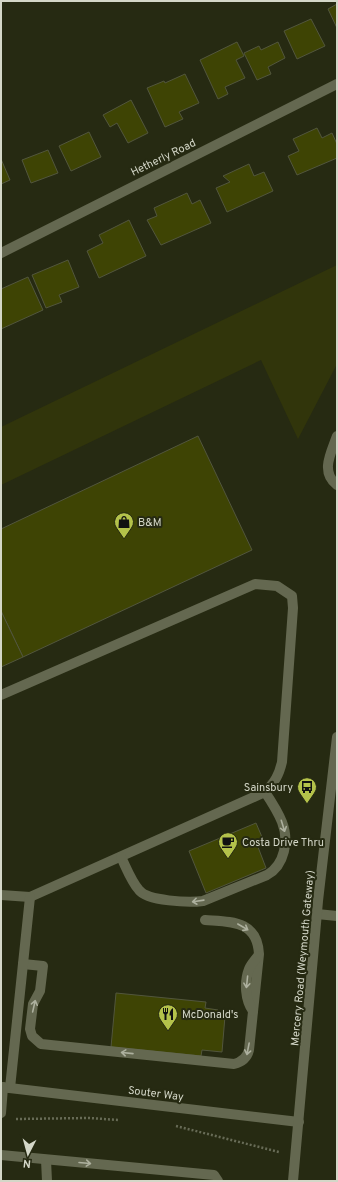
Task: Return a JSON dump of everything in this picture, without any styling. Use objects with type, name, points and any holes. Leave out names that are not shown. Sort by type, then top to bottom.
[{"type":"street","name":"Hetherly Road","points":[[1,253],[337,84]]},
{"type":"street","points":[[337,436],[327,464],[327,471],[330,478],[337,485]]},
{"type":"street","points":[[1,694],[255,584],[277,586],[292,596],[293,608],[282,762],[279,774],[273,784],[265,792],[30,897],[1,895]]},
{"type":"street","name":"Mercery Road (Weymouth Gateway)","points":[[293,1181],[317,914],[337,737]]},
{"type":"street","points":[[121,857],[139,891],[154,898],[195,902],[203,901],[267,875],[273,871],[283,857],[285,833],[282,821],[265,792]]},
{"type":"street","points":[[5,1116],[5,1088],[23,964],[30,897]]},
{"type":"street","points":[[317,914],[337,916]]},
{"type":"street","points":[[23,964],[42,966],[40,991],[33,1004],[30,1029],[32,1036],[41,1044],[234,1064],[242,1061],[248,1054],[259,954],[257,939],[246,927],[238,923],[205,920]]},
{"type":"street","name":"Souter Way","points":[[5,1088],[299,1122]]},
{"type":"street","points":[[1,1155],[214,1175],[218,1181]]},
{"type":"street","points":[[46,1160],[46,1181]]},
{"type":"path","points":[[5,1116],[125,1120]]},
{"type":"path","points":[[169,1124],[296,1156]]},
{"type":"green space","points":[[337,265],[337,364],[298,439],[261,360],[1,485],[1,427]]},
{"type":"building","points":[[337,4],[337,28],[328,9]]},
{"type":"building","points":[[311,19],[325,46],[297,59],[284,31]]},
{"type":"building","points":[[237,42],[244,56],[236,60],[245,78],[225,87],[228,94],[218,99],[200,60]]},
{"type":"building","points":[[278,42],[285,58],[268,67],[271,74],[257,80],[244,53],[259,46],[261,50]]},
{"type":"building","points":[[185,74],[199,103],[179,112],[183,119],[165,127],[147,88],[164,81],[165,83]]},
{"type":"building","points":[[131,100],[148,133],[128,143],[117,123],[110,127],[103,115]]},
{"type":"building","points":[[317,128],[322,138],[332,133],[337,144],[337,158],[297,175],[288,156],[299,151],[293,139]]},
{"type":"building","points":[[89,132],[101,157],[71,171],[59,146]]},
{"type":"building","points":[[48,150],[58,173],[31,183],[22,160]]},
{"type":"building","points":[[1,159],[10,180],[1,184]]},
{"type":"building","points":[[249,164],[254,176],[264,172],[273,191],[227,212],[216,188],[230,182],[223,176]]},
{"type":"building","points":[[187,193],[192,204],[200,200],[211,223],[161,245],[147,220],[157,216],[154,208]]},
{"type":"building","points":[[129,220],[146,256],[99,278],[87,251],[103,243],[99,235]]},
{"type":"building","points":[[68,260],[79,287],[59,295],[62,302],[46,308],[32,275]]},
{"type":"building","points":[[28,277],[43,310],[1,329],[1,289]]},
{"type":"building","name":"B&M","points":[[198,436],[252,550],[23,657],[1,611],[1,529]]},
{"type":"building","points":[[1,611],[23,657],[1,667]]},
{"type":"building","name":"Costa Drive Thru","points":[[256,823],[265,844],[258,847],[266,868],[206,893],[189,851]]},
{"type":"building","name":"McDonald's","points":[[116,993],[206,1002],[205,1008],[218,1010],[217,1015],[225,1016],[222,1052],[202,1050],[201,1056],[111,1047]]},
{"type":"place","name":"B&M","points":[[124,539]]},
{"type":"place","name":"Sainsbury","points":[[307,804]]},
{"type":"place","name":"Costa Drive Thru","points":[[228,859]]},
{"type":"place","name":"McDonald's","points":[[168,1031]]}]
